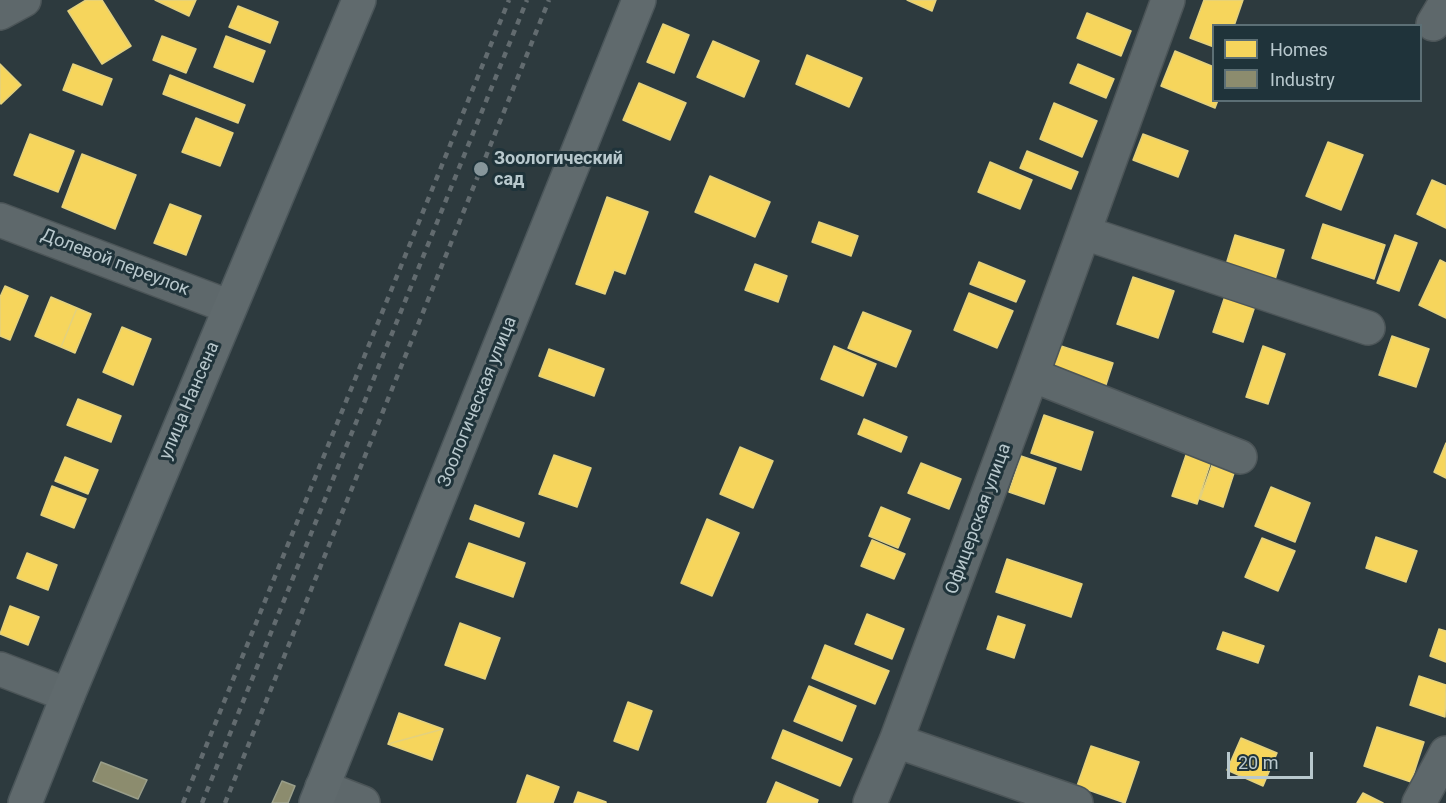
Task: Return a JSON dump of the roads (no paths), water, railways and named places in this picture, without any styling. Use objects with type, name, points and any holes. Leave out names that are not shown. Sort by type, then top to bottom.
[{"type":"main road","name":"улица Нансена","points":[[25,803],[359,0]]},
{"type":"main road","name":"Зоологическая улица","points":[[319,795],[639,0]]},
{"type":"street","points":[[0,13],[24,0]]},
{"type":"street","name":"Офицерская улица","points":[[870,803],[896,741],[1085,233],[1168,0]]},
{"type":"street","name":"Долевой переулок","points":[[0,220],[230,306]]},
{"type":"street","points":[[1085,233],[1368,327]]},
{"type":"street","points":[[1032,375],[1240,457]]},
{"type":"street","points":[[0,669],[68,695]]},
{"type":"street","points":[[896,741],[1076,803]]},
{"type":"street","points":[[1419,803],[1446,753]]},
{"type":"street","points":[[319,795],[363,803]]},
{"type":"railway","points":[[183,803],[509,0]]},
{"type":"railway","points":[[202,803],[527,0]]},
{"type":"railway","points":[[225,803],[549,0]]},
{"type":"place","name":"Зоологический сад","points":[[481,169]]}]
